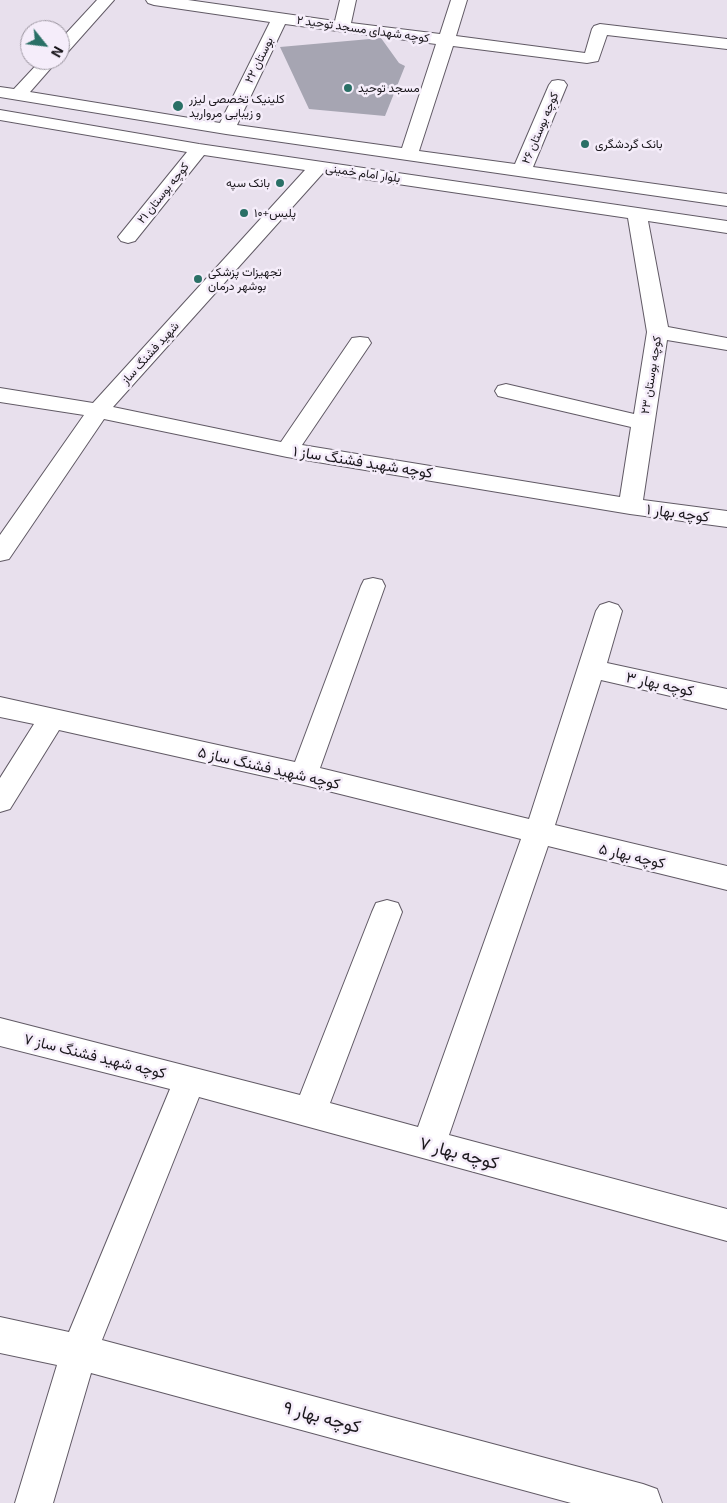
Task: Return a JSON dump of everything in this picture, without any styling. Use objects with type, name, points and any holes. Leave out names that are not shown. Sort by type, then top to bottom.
[{"type":"street","points":[[70,39],[106,0]]},
{"type":"street","name":"کوچه شهدای مسجد توحید ۲","points":[[154,0],[216,4],[280,18],[587,58],[592,57],[600,30],[727,44]]},
{"type":"street","points":[[342,27],[348,0]]},
{"type":"street","points":[[409,155],[459,0]]},
{"type":"street","name":"بوستان ۲۲","points":[[226,129],[280,18]]},
{"type":"street","points":[[9,94],[38,70]]},
{"type":"street","name":"کوچه بوستان ۲۶","points":[[522,171],[558,85]]},
{"type":"street","name":"بلوار امام خمینی","points":[[9,94],[226,129],[727,200]]},
{"type":"street","name":"بلوار امام خمینی","points":[[0,115],[199,149],[727,227]]},
{"type":"street","name":"کوچه بوستان ۲۱","points":[[128,237],[199,149]]},
{"type":"street","name":"شهید فشنگ ساز","points":[[0,554],[98,411],[318,167]]},
{"type":"street","name":"کوچه بوستان ۲۳","points":[[630,506],[658,332],[637,214]]},
{"type":"street","points":[[658,332],[727,344]]},
{"type":"street","points":[[288,450],[360,343]]},
{"type":"street","points":[[506,391],[644,423]]},
{"type":"street","name":"کوچه شهید فشنگ ساز ۱","points":[[0,395],[98,411],[288,450],[630,506]]},
{"type":"street","name":"کوچه بهار ۱","points":[[630,506],[727,519]]},
{"type":"street","points":[[304,776],[373,586]]},
{"type":"street","points":[[429,1144],[538,833],[609,611]]},
{"type":"street","name":"کوچه بهار ۳","points":[[592,669],[727,699]]},
{"type":"street","name":"کوچه شهید فشنگ ساز ۵","points":[[0,707],[304,776],[538,833]]},
{"type":"street","points":[[0,801],[51,720]]},
{"type":"street","name":"کوچه بهار ۵","points":[[538,833],[727,878]]},
{"type":"street","points":[[310,1112],[387,912]]},
{"type":"street","name":"کوچه شهید فشنگ ساز ۷","points":[[0,1032],[190,1080]]},
{"type":"street","points":[[34,1503],[79,1352],[190,1080]]},
{"type":"street","name":"کوچه بهار ۷","points":[[190,1080],[727,1225]]},
{"type":"street","name":"کوچه بهار ۹","points":[[0,1334],[79,1352],[643,1503]]},
{"type":"building","name":"مسجد توحید","points":[[381,38],[399,63],[405,66],[385,116],[309,109],[280,47]]},
{"type":"place","name":"مسجد توحید","points":[[348,88]]},
{"type":"place","name":"کلینیک تخصصی لیزر و زیبایی مروارید","points":[[178,106]]},
{"type":"place","name":"بانک گردشگری","points":[[585,144]]},
{"type":"place","name":"بانک سپه","points":[[280,183]]},
{"type":"place","name":"پلیس+۱۰","points":[[244,213]]},
{"type":"place","name":"تجهیزات پزشکی بوشهر درمان","points":[[198,279]]}]
